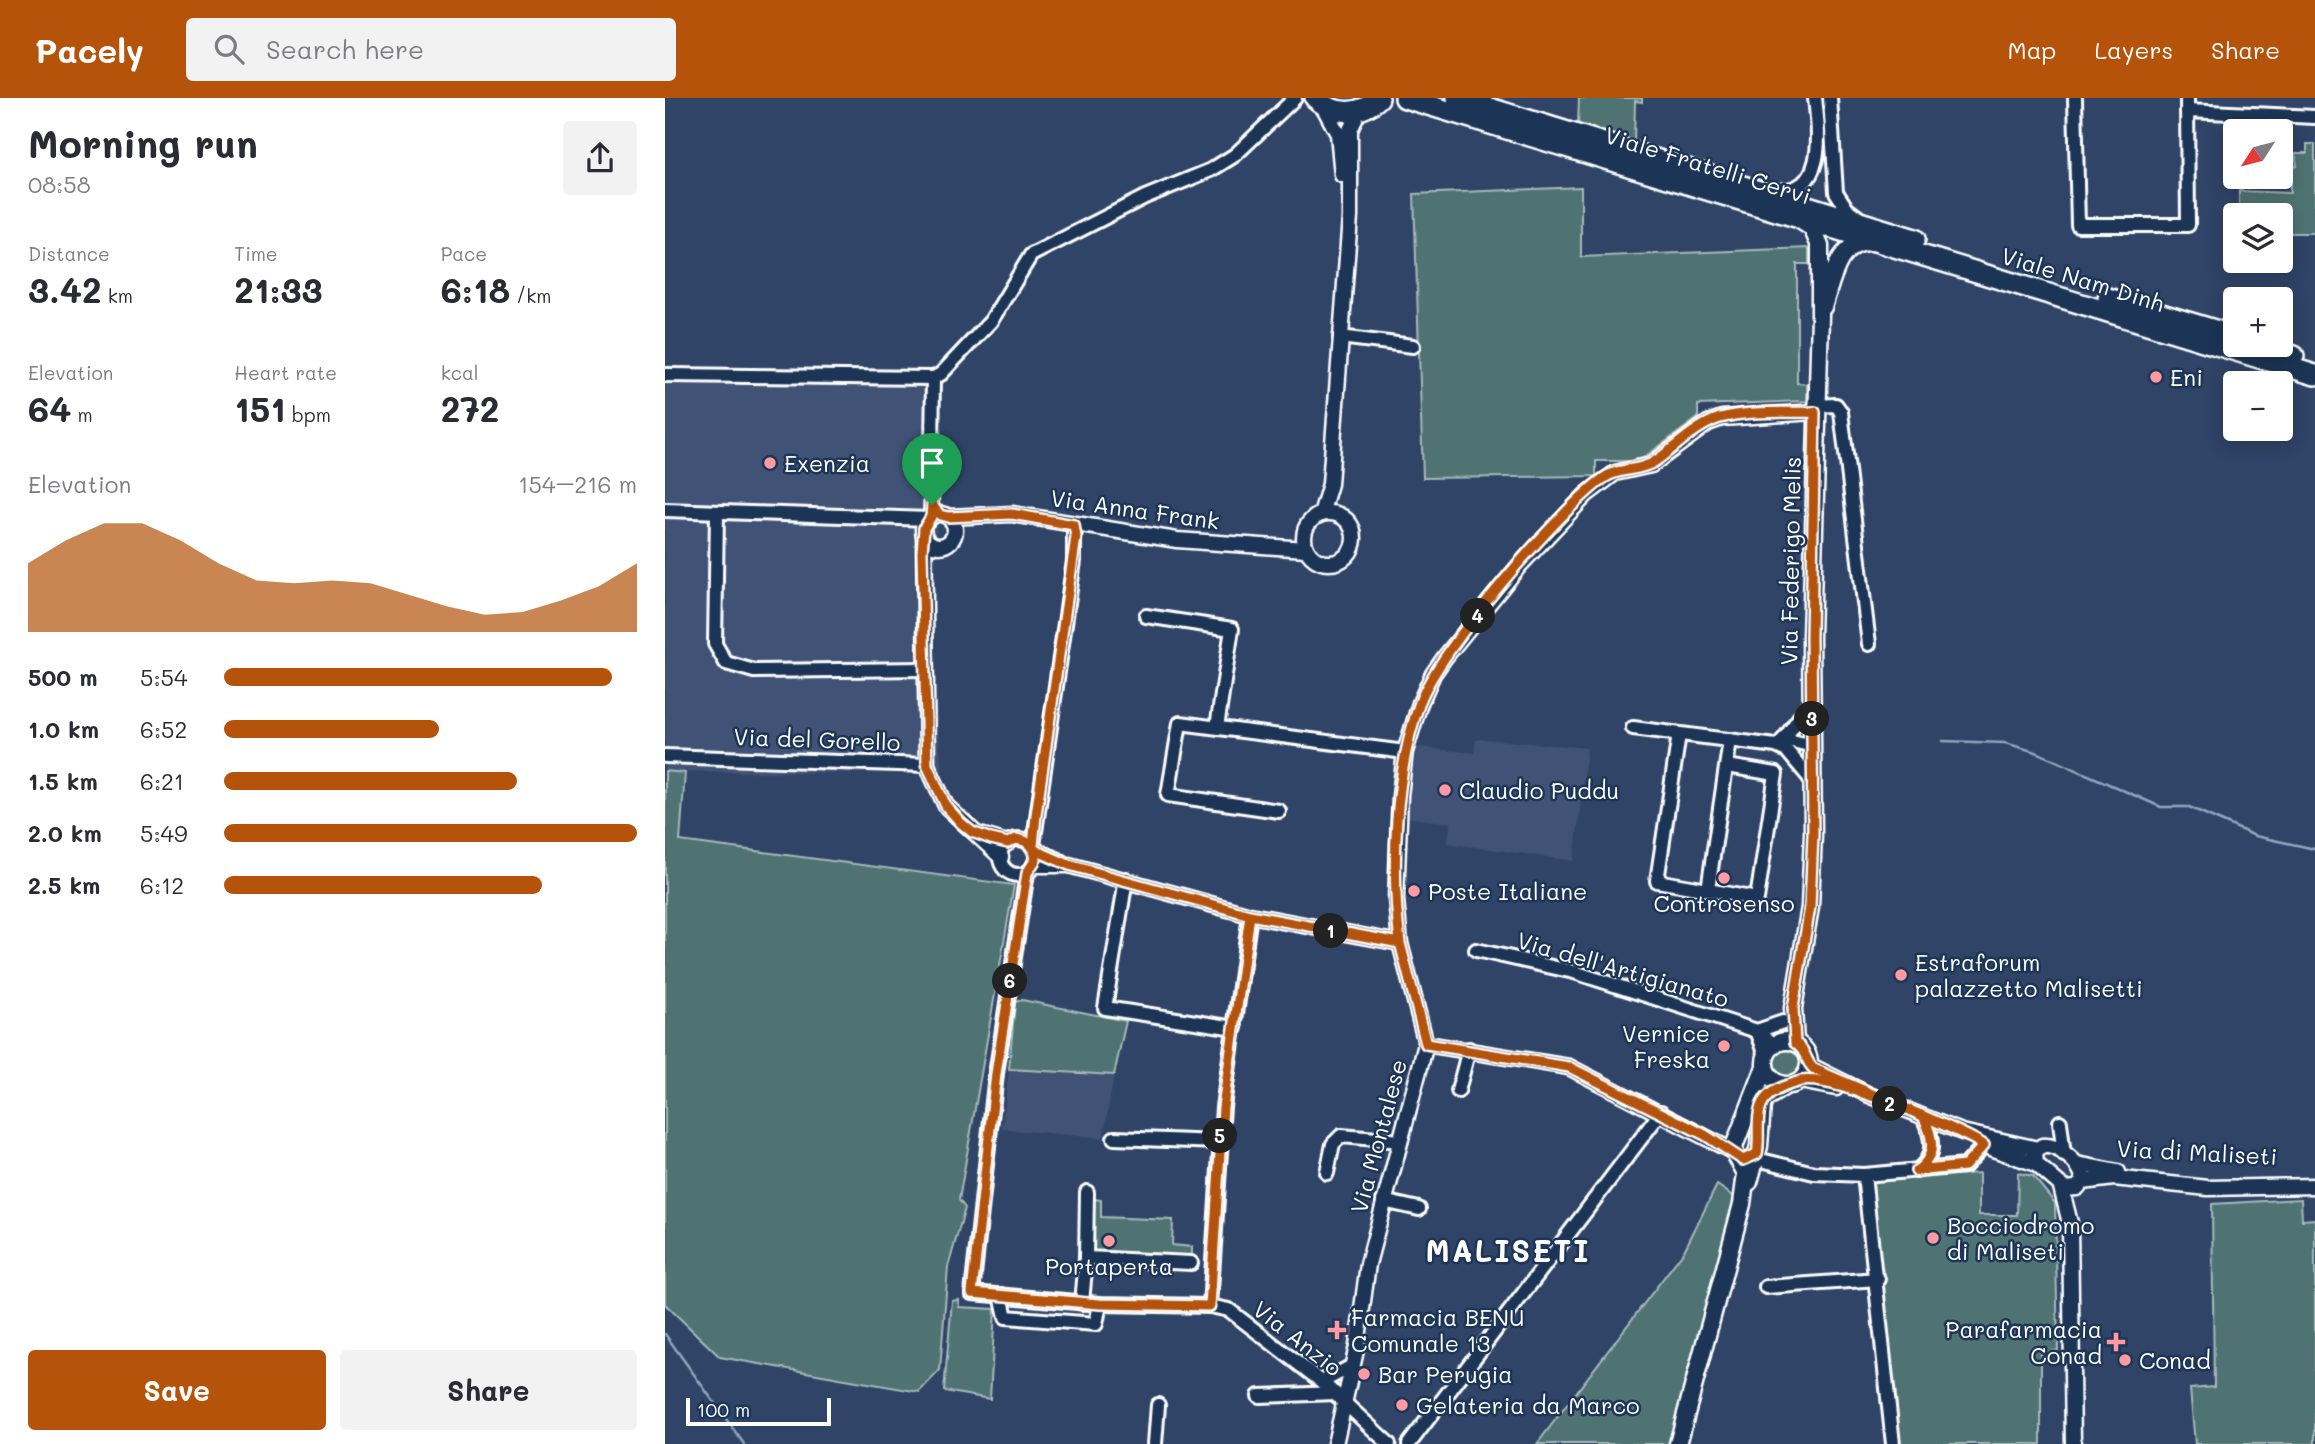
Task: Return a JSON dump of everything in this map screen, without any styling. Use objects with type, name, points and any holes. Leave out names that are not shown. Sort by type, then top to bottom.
[{"type":"main road","points":[[1319,101],[1336,111],[1359,111],[1381,98]]},
{"type":"main road","name":"Viale Fratelli Cervi","points":[[1405,98],[1837,230]]},
{"type":"main road","name":"Viale Fratelli Cervi","points":[[1457,98],[1823,211]]},
{"type":"main road","name":"Viale Nam Dinh","points":[[1823,211],[2223,332]]},
{"type":"main road","points":[[1793,216],[1812,228],[1817,236],[1820,316],[1815,409]]},
{"type":"main road","name":"Viale Nam Dinh","points":[[1837,230],[2315,375]]},
{"type":"main road","points":[[1820,316],[1843,255],[1856,243],[1881,243]]},
{"type":"main road","points":[[2293,356],[2315,363]]},
{"type":"main road","name":"Via Federigo Melis","points":[[1678,1444],[1742,1204],[1761,1157],[1762,1105],[1766,1098],[1792,1084],[1809,1065],[1805,1051],[1795,1043],[1793,1008],[1810,907],[1815,409]]},
{"type":"main road","name":"Via Federigo Melis","points":[[1742,1204],[1746,1173],[1736,1151],[1802,962]]},
{"type":"main road","points":[[1792,1084],[1772,1080],[1771,1052],[1795,1043]]},
{"type":"main road","points":[[1736,1151],[1748,1160],[1761,1157]]},
{"type":"street","points":[[665,375],[933,378],[941,374],[991,321],[1031,254],[1145,197],[1212,170],[1235,155],[1295,98]]},
{"type":"street","points":[[1756,190],[1793,189],[1806,181],[1815,169],[1815,98]]},
{"type":"street","points":[[1831,98],[1836,192],[1847,209],[1871,225]]},
{"type":"street","points":[[2075,98],[2078,225],[2188,225],[2187,104],[2315,117]]},
{"type":"street","points":[[1319,101],[1338,134],[1347,239]]},
{"type":"street","points":[[1321,514],[1338,515],[1345,519],[1354,533],[1354,541],[1347,556],[1333,564],[1311,556],[1306,549],[1305,532],[1308,524],[1321,514],[1330,484],[1350,217],[1350,130],[1359,111]]},
{"type":"street","points":[[1340,337],[1413,346]]},
{"type":"street","points":[[933,378],[929,542],[949,541]]},
{"type":"street","points":[[1815,409],[1836,405],[1841,412],[1869,644]]},
{"type":"street","name":"Via Montalese","points":[[1335,1444],[1340,1398],[1352,1366],[1368,1264],[1426,1044],[1400,943],[1396,899],[1405,752],[1423,694],[1445,657],[1546,536],[1604,478],[1651,465],[1708,423],[1722,418],[1815,409]]},
{"type":"street","points":[[1330,484],[1338,515]]},
{"type":"street","points":[[665,510],[931,519],[954,525],[949,541],[931,560],[924,575]]},
{"type":"street","points":[[717,513],[715,644],[726,663],[754,671],[926,669]]},
{"type":"street","name":"Via Anna Frank","points":[[931,519],[1012,514],[1217,545],[1280,545],[1306,549]]},
{"type":"street","name":"Via Anna Frank","points":[[949,541],[985,517]]},
{"type":"street","points":[[927,765],[924,575],[931,519]]},
{"type":"street","points":[[1029,862],[1074,561],[1074,525]]},
{"type":"street","points":[[1280,545],[1305,532]]},
{"type":"street","points":[[1146,616],[1232,629],[1217,727]]},
{"type":"street","points":[[1783,746],[1812,699]]},
{"type":"street","points":[[1279,811],[1168,795],[1180,723],[1405,752]]},
{"type":"street","points":[[1633,728],[1783,746],[1813,746]]},
{"type":"street","points":[[1679,734],[1657,881],[1757,898],[1776,774],[1727,766]]},
{"type":"street","points":[[1708,890],[1730,740]]},
{"type":"street","points":[[1783,746],[1813,782]]},
{"type":"street","name":"Via del Gorello","points":[[665,756],[927,765],[946,806],[1001,857]]},
{"type":"street","points":[[1036,815],[1010,841],[1001,857],[1006,870],[1029,862],[1069,865],[1250,915],[1400,943]]},
{"type":"street","name":"Via del Gorello","points":[[972,832],[1010,841]]},
{"type":"street","points":[[1010,841],[1025,841],[1029,862]]},
{"type":"street","name":"Via Anzio","points":[[1029,862],[996,1074],[972,1293],[1100,1304],[1210,1306],[1236,1315],[1322,1382],[1389,1444]]},
{"type":"street","points":[[1126,879],[1105,1008],[1235,1028]]},
{"type":"street","points":[[1210,1306],[1219,1142],[1250,915]]},
{"type":"street","name":"Via dell'Artigianato","points":[[1476,950],[1574,972],[1757,1031],[1771,1052]]},
{"type":"street","points":[[1757,1031],[1783,1022]]},
{"type":"street","points":[[1426,1044],[1569,1067],[1736,1151]]},
{"type":"street","points":[[1458,1091],[1469,1049]]},
{"type":"street","name":"Via di Maliseti","points":[[1809,1065],[1869,1095],[1962,1132],[1984,1145],[2036,1164],[2061,1187],[2114,1178],[2208,1188],[2315,1186]]},
{"type":"street","name":"Via di Maliseti","points":[[1792,1084],[1821,1083],[1869,1095]]},
{"type":"street","points":[[1409,1444],[1661,1112]]},
{"type":"street","points":[[1916,1171],[1924,1165],[1931,1153],[1930,1134],[1923,1116]]},
{"type":"street","points":[[2036,1164],[2034,1158],[2060,1122],[2064,1155]]},
{"type":"street","name":"Via di Maliseti","points":[[1962,1132],[2042,1147],[2064,1155],[2077,1164],[2183,1179],[2315,1179]]},
{"type":"street","points":[[1327,1173],[1333,1144],[1341,1136],[1401,1141]]},
{"type":"street","points":[[1114,1138],[1219,1142]]},
{"type":"street","points":[[1761,1157],[1814,1174],[1864,1175],[1965,1166],[1984,1145]]},
{"type":"street","points":[[2070,1223],[2083,1177],[2077,1164]]},
{"type":"street","points":[[1864,1175],[1878,1279],[1893,1444]]},
{"type":"street","points":[[2061,1187],[2070,1223],[2073,1444]]},
{"type":"street","points":[[1082,1303],[1087,1192]]},
{"type":"street","points":[[1383,1201],[1419,1209]]},
{"type":"street","points":[[1086,1258],[1191,1263]]},
{"type":"street","points":[[1766,1287],[1878,1279]]},
{"type":"street","points":[[1001,1295],[1006,1317],[1095,1324],[1100,1304]]},
{"type":"street","points":[[1322,1382],[1352,1366]]},
{"type":"street","points":[[1259,1396],[1340,1398]]},
{"type":"street","points":[[1155,1444],[1158,1405]]},
{"type":"shaded area","points":[[665,365],[939,373],[934,677],[942,774],[665,771]]},
{"type":"shaded area","points":[[1476,740],[1587,748],[1574,861],[1447,843],[1451,823],[1404,817],[1417,747],[1474,753]]},
{"type":"shaded area","points":[[1009,1069],[1114,1075],[1103,1138],[1002,1129]]},
{"type":"green space","points":[[1579,98],[1642,98],[1642,102],[1635,101],[1634,144],[1578,125]]},
{"type":"green space","points":[[2307,144],[2315,144],[2315,233],[2293,233],[2293,203],[2239,203],[2239,191],[2290,193],[2290,189],[2293,189],[2293,166],[2297,166],[2295,153],[2307,153]]},
{"type":"green space","points":[[1581,187],[1581,257],[1809,248],[1809,264],[1797,264],[1797,383],[1807,384],[1807,401],[1698,405],[1698,418],[1639,461],[1596,461],[1596,476],[1423,478],[1414,194]]},
{"type":"green space","points":[[665,771],[685,773],[680,841],[1014,885],[959,1200],[965,1208],[948,1267],[940,1370],[919,1392],[720,1357],[665,1304]]},
{"type":"green space","points":[[1022,1000],[1126,1021],[1114,1075],[1009,1069],[1015,1002]]},
{"type":"green space","points":[[1786,1047],[1797,1052],[1802,1063],[1797,1074],[1786,1079],[1775,1074],[1770,1063],[1775,1052]]},
{"type":"green space","points":[[1979,1173],[1979,1215],[2017,1215],[2018,1173],[2033,1176],[2055,1203],[2058,1350],[2041,1354],[2041,1444],[1898,1444],[1871,1181]]},
{"type":"green space","points":[[1717,1185],[1736,1198],[1670,1444],[1537,1444],[1684,1251]]},
{"type":"green space","points":[[1089,1198],[1101,1200],[1101,1217],[1173,1220],[1172,1245],[1192,1247],[1192,1260],[1089,1255]]},
{"type":"green space","points":[[2301,1199],[2302,1220],[2315,1219],[2315,1444],[2195,1444],[2190,1389],[2214,1387],[2212,1204]]},
{"type":"green space","points":[[959,1300],[959,1307],[995,1309],[990,1399],[944,1391],[952,1301]]},
{"type":"waterway","points":[[1943,741],[2005,743],[2036,752],[2161,807],[2189,807],[2255,836],[2315,849]]},
{"type":"waterway","points":[[665,1334],[744,1444]]},
{"type":"place","name":"Eni","points":[[2156,377]]},
{"type":"place","name":"Exenzia","points":[[770,463]]},
{"type":"place","name":"Claudio Puddu","points":[[1445,790]]},
{"type":"place","name":"Controsenso","points":[[1724,878]]},
{"type":"place","name":"Poste Italiane","points":[[1414,891]]},
{"type":"place","name":"Estraforum palazzetto Malisetti","points":[[1901,975]]},
{"type":"place","name":"Vernice Freska","points":[[1724,1046]]},
{"type":"place","name":"Bocciodromo di Maliseti","points":[[1933,1238]]},
{"type":"place","name":"Portaperta","points":[[1109,1241]]},
{"type":"place","name":"Farmacia BENU Comunale 13","points":[[1337,1330]]},
{"type":"place","name":"Parafarmacia Conad","points":[[2116,1342]]},
{"type":"place","name":"Conad","points":[[2125,1360]]},
{"type":"place","name":"Bar Perugia","points":[[1364,1374]]},
{"type":"place","name":"Gelateria da Marco","points":[[1402,1405]]},
{"type":"district","name":"MALISETI","points":[[1508,1250]]},
{"type":"route","points":[[932,505],[931,517],[924,528],[922,552],[927,765],[946,806],[972,832],[1008,843],[1016,839],[1025,841],[1035,850],[1069,865],[1250,915],[1400,943],[1426,1044],[1441,1044],[1569,1067],[1705,1135],[1743,1160],[1753,1158],[1757,1154],[1760,1114],[1766,1098],[1785,1086],[1809,1081],[1869,1095],[1923,1116],[1962,1132],[1984,1145],[1965,1166],[1916,1171],[1929,1160],[1933,1143],[1923,1116],[1814,1069],[1809,1065],[1805,1051],[1795,1043],[1793,1008],[1810,907],[1813,834],[1811,637],[1815,412],[1738,415],[1708,423],[1651,465],[1615,472],[1604,478],[1555,525],[1519,566],[1433,674],[1420,703],[1405,752],[1400,796],[1396,899],[1400,943],[1295,925],[1250,915],[1219,1142],[1210,1306],[1100,1304],[972,1293],[996,1074],[1027,873],[1036,859],[1035,850],[1033,846],[1036,815],[1076,537],[1074,525],[1012,514],[948,517],[940,515],[932,505]]}]
